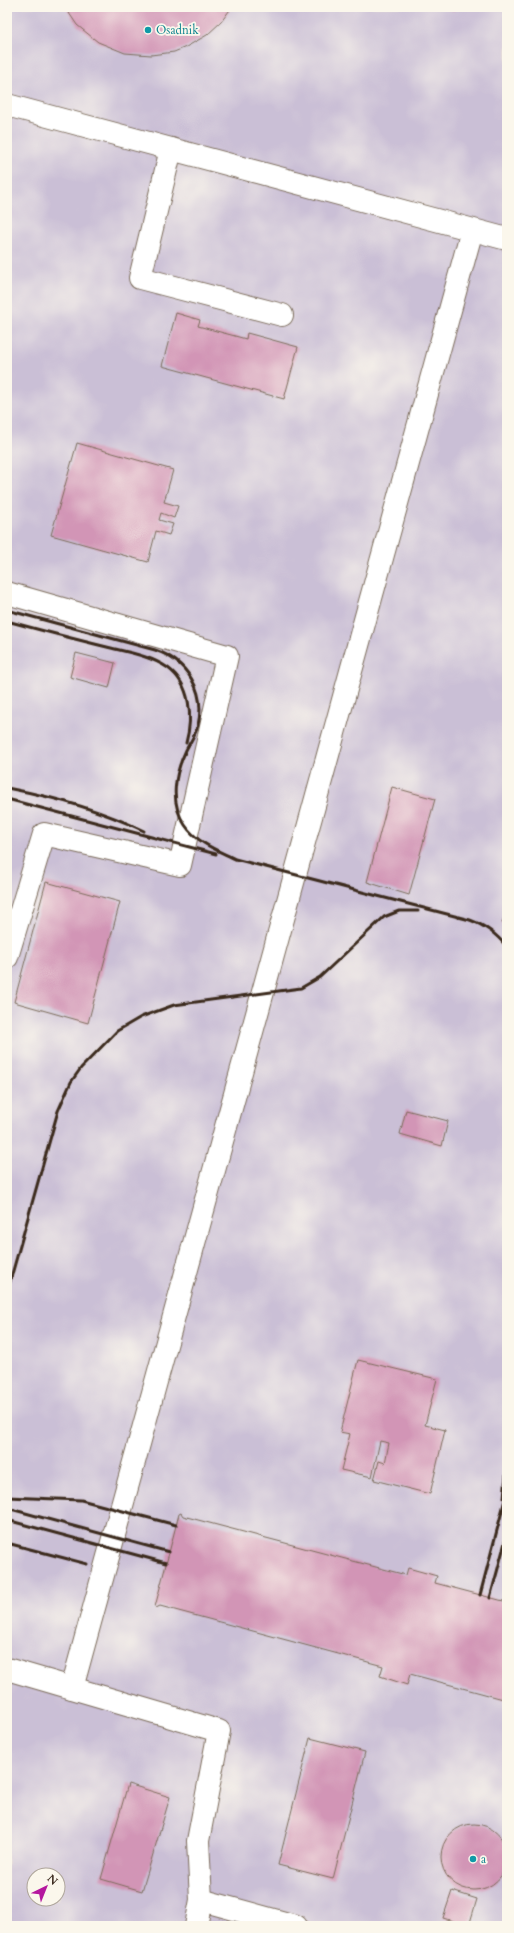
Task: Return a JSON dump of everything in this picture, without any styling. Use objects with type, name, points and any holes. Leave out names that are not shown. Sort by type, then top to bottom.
[{"type":"lane","points":[[7,105],[507,240]]},
{"type":"lane","points":[[171,149],[140,278],[282,314]]},
{"type":"lane","points":[[72,1688],[472,230]]},
{"type":"lane","points":[[7,594],[227,656],[180,865],[44,834],[7,957]]},
{"type":"lane","points":[[7,1669],[218,1731],[198,1841],[201,1900],[196,1926]]},
{"type":"lane","points":[[201,1900],[296,1926]]},
{"type":"shaded area","points":[[7,7],[507,7],[507,1926],[7,1926]]},
{"type":"building","name":"Osadnik","points":[[65,7],[232,7],[221,22],[207,35],[174,52],[151,55],[125,53],[98,42],[77,25]]},
{"type":"building","points":[[443,7],[455,7],[454,11]]},
{"type":"building","points":[[176,313],[200,320],[198,326],[246,339],[247,333],[298,347],[284,399],[162,366]]},
{"type":"building","points":[[77,443],[173,470],[164,502],[178,506],[174,518],[161,513],[159,520],[173,524],[169,535],[156,531],[148,562],[51,535]]},
{"type":"building","points":[[76,653],[115,663],[109,688],[70,677]]},
{"type":"building","points":[[392,787],[435,799],[409,895],[367,882]]},
{"type":"building","points":[[46,882],[120,902],[88,1023],[14,1002]]},
{"type":"building","points":[[507,908],[507,924],[502,923]]},
{"type":"building","points":[[406,1110],[448,1121],[442,1146],[400,1134]]},
{"type":"building","points":[[358,1360],[437,1379],[425,1425],[445,1430],[430,1494],[374,1480],[379,1461],[385,1463],[389,1443],[380,1441],[372,1477],[341,1470],[350,1434],[340,1432]]},
{"type":"building","points":[[181,1513],[183,1516],[406,1575],[408,1568],[437,1576],[435,1583],[507,1602],[507,1700],[410,1674],[407,1685],[380,1676],[383,1666],[160,1606],[156,1608],[155,1607],[179,1514]]},
{"type":"building","points":[[310,1738],[365,1752],[333,1879],[278,1865]]},
{"type":"building","points":[[128,1784],[170,1797],[142,1891],[101,1879]]},
{"type":"building","name":"a","points":[[474,1824],[486,1827],[497,1834],[504,1845],[507,1857],[504,1869],[497,1880],[486,1887],[474,1890],[462,1887],[451,1880],[444,1869],[441,1857],[444,1845],[451,1834],[462,1827]]},
{"type":"building","points":[[452,1891],[477,1899],[469,1926],[443,1918]]},
{"type":"railway","points":[[7,610],[155,650],[166,655],[185,670],[192,679],[196,689],[200,712],[197,728],[179,768],[175,788],[175,797],[180,816],[195,837],[214,849],[235,859],[470,920],[490,931],[507,947]]},
{"type":"railway","points":[[7,621],[139,655],[154,660],[168,668],[176,675],[186,692],[189,712],[186,743]]},
{"type":"railway","points":[[7,788],[77,805],[128,823],[144,831]]},
{"type":"railway","points":[[7,799],[216,854]]},
{"type":"railway","points":[[7,1292],[58,1111],[71,1082],[81,1068],[117,1031],[141,1017],[174,1005],[301,988],[320,977],[384,917],[399,911],[418,911]]},
{"type":"railway","points":[[504,1498],[507,1462]]},
{"type":"railway","points":[[480,1595],[507,1492]]},
{"type":"railway","points":[[7,1497],[81,1500],[176,1525]]},
{"type":"railway","points":[[7,1508],[169,1552]]},
{"type":"railway","points":[[7,1520],[166,1563]]},
{"type":"railway","points":[[490,1598],[507,1535]]},
{"type":"railway","points":[[7,1543],[87,1564]]},
{"type":"place","name":"Osadnik","points":[[148,30]]},
{"type":"place","name":"a","points":[[473,1859]]}]
